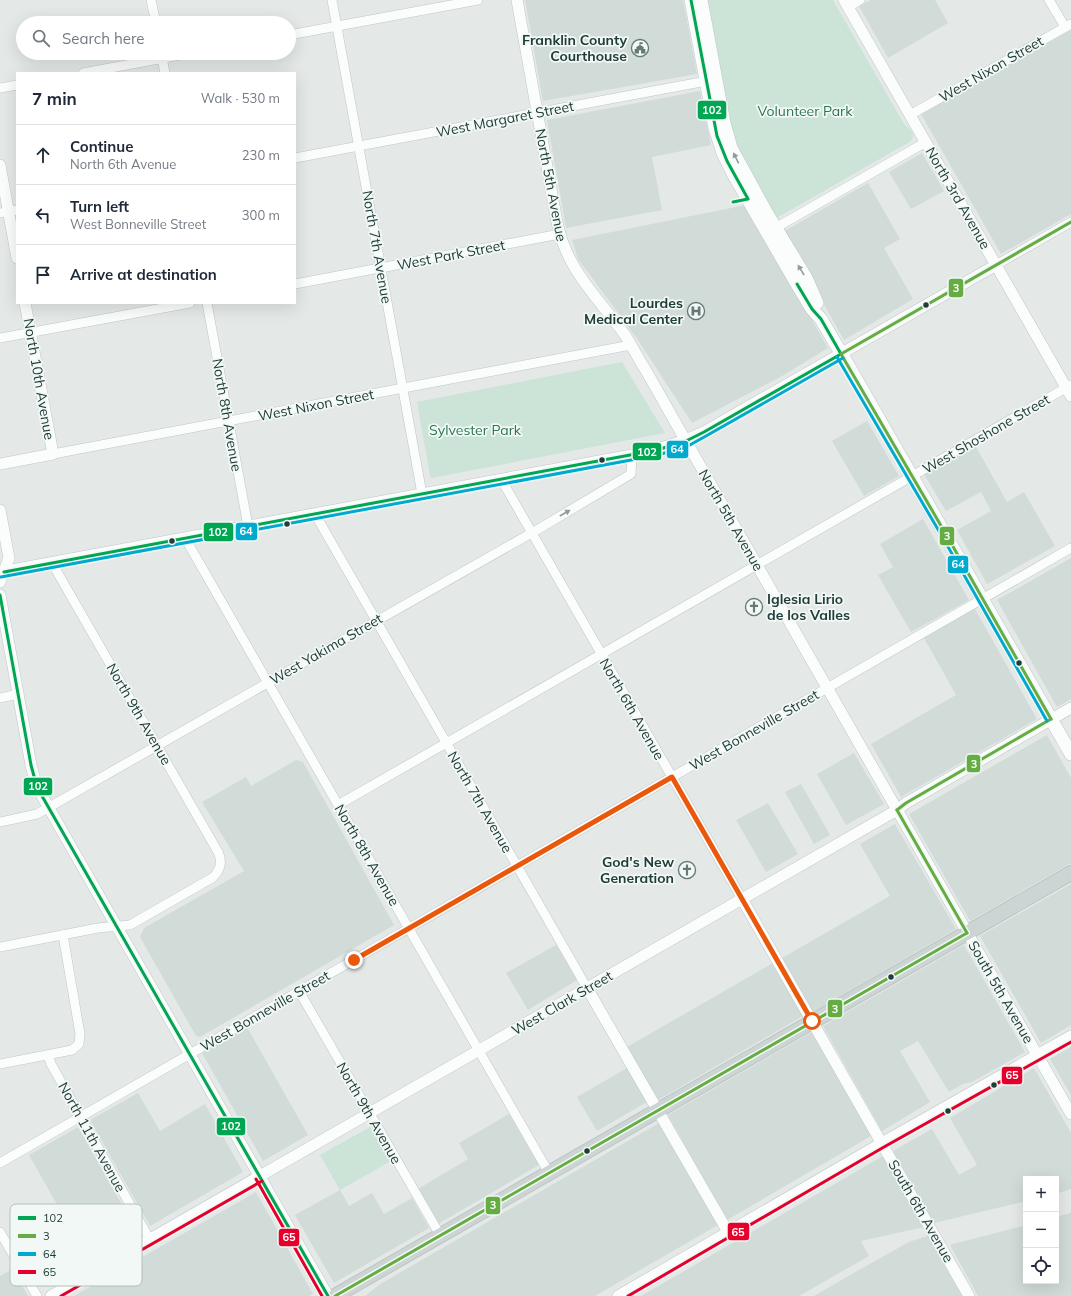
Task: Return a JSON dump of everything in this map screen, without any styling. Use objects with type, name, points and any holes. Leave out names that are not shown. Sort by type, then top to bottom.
[{"type":"main road","points":[[691,0],[711,80]]},
{"type":"main road","points":[[701,0],[711,80],[715,128],[723,153],[771,230],[806,278],[818,306],[821,319],[983,598],[1071,754]]},
{"type":"main road","points":[[335,1296],[1071,873]]},
{"type":"street","points":[[151,0],[154,16]]},
{"type":"street","name":"North 7th Avenue","points":[[332,0],[422,494]]},
{"type":"street","points":[[296,34],[478,0]]},
{"type":"street","name":"North 5th Avenue","points":[[517,0],[560,234],[569,258],[582,280],[631,346],[654,382],[686,441],[967,933]]},
{"type":"street","points":[[846,3],[860,0]]},
{"type":"street","points":[[1049,0],[1068,25]]},
{"type":"street","name":"North 3rd Avenue","points":[[846,3],[1069,390]]},
{"type":"street","name":"West Nixon Street","points":[[910,115],[1068,25]]},
{"type":"street","points":[[88,72],[143,60]]},
{"type":"street","points":[[163,60],[165,72]]},
{"type":"street","name":"West Margaret Street","points":[[296,158],[711,80]]},
{"type":"street","points":[[0,88],[16,85]]},
{"type":"street","points":[[771,230],[926,142]]},
{"type":"street","points":[[0,165],[16,253]]},
{"type":"street","points":[[1,575],[52,563],[632,455],[657,450],[686,441],[1071,222]]},
{"type":"street","name":"West Park Street","points":[[296,284],[560,234]]},
{"type":"street","name":"North 10th Avenue","points":[[25,304],[53,454]]},
{"type":"street","points":[[0,338],[185,304]]},
{"type":"street","name":"North 8th Avenue","points":[[207,304],[248,526]]},
{"type":"street","name":"West Nixon Street","points":[[0,464],[631,346]]},
{"type":"street","name":"West Shoshone Street","points":[[338,806],[911,476],[1069,390]]},
{"type":"street","name":"West Yakima Street","points":[[0,822],[35,815],[48,808],[531,533],[631,474],[632,455]]},
{"type":"street","name":"North 6th Avenue","points":[[500,480],[812,1021]]},
{"type":"street","points":[[0,510],[9,558],[1,575]]},
{"type":"street","name":"North 7th Avenue","points":[[315,514],[657,1111],[728,1232]]},
{"type":"street","name":"North 8th Avenue","points":[[185,538],[549,1173]]},
{"type":"street","name":"West Bonneville Street","points":[[0,1163],[1071,548]]},
{"type":"street","name":"North 9th Avenue","points":[[52,563],[218,852],[221,860],[220,867],[216,875],[130,925],[116,926]]},
{"type":"street","points":[[0,595],[33,774],[38,787],[48,808],[328,1296]]},
{"type":"street","points":[[0,698],[18,694]]},
{"type":"street","name":"West Clark Street","points":[[142,1245],[897,810],[906,803],[1071,708]]},
{"type":"street","points":[[0,947],[98,928],[116,926]]},
{"type":"street","name":"South 5th Avenue","points":[[967,933],[1071,1114]]},
{"type":"street","points":[[0,1064],[72,1050],[79,1044],[80,1034],[63,935]]},
{"type":"street","name":"North 9th Avenue","points":[[299,991],[440,1235]]},
{"type":"street","name":"South 6th Avenue","points":[[812,1021],[969,1296]]},
{"type":"street","points":[[618,1296],[882,1143],[1071,1036]]},
{"type":"street","name":"North 11th Avenue","points":[[48,1055],[51,1064],[130,1204]]},
{"type":"street","name":"North 11th Avenue","points":[[142,1226],[150,1240]]},
{"type":"street","points":[[0,1232],[10,1249]]},
{"type":"street","points":[[31,1286],[37,1296]]},
{"type":"street","name":"West Clark Street","points":[[51,1296],[69,1286]]},
{"type":"shaded area","points":[[525,0],[683,0],[697,74],[543,101]]},
{"type":"shaded area","points":[[871,0],[935,0],[948,23],[888,58],[859,6]]},
{"type":"shaded area","points":[[1071,30],[1071,214],[1001,254],[921,114]]},
{"type":"shaded area","points":[[700,91],[711,145],[652,157],[662,210],[566,228],[547,120]]},
{"type":"shaded area","points":[[922,153],[944,191],[911,209],[889,172]]},
{"type":"shaded area","points":[[868,183],[900,239],[884,248],[913,299],[844,340],[783,232]]},
{"type":"shaded area","name":"Lourdes Medical Center","points":[[746,205],[828,348],[782,376],[692,423],[636,337],[578,259],[572,240]]},
{"type":"shaded area","points":[[867,421],[899,476],[864,496],[832,441]]},
{"type":"shaded area","points":[[975,445],[1007,502],[1024,492],[1055,546],[987,584],[957,530],[991,511],[981,492],[946,511],[924,474]]},
{"type":"shaded area","points":[[923,519],[969,600],[911,632],[878,575],[893,567],[880,544]]},
{"type":"shaded area","points":[[1071,558],[1071,699],[1057,707],[997,600]]},
{"type":"shaded area","points":[[975,609],[1037,719],[901,797],[871,744],[956,695],[924,638]]},
{"type":"shaded area","points":[[1047,735],[1071,778],[1071,863],[970,921],[909,814]]},
{"type":"shaded area","points":[[854,753],[884,804],[846,825],[817,774]]},
{"type":"shaded area","points":[[296,760],[303,762],[394,925],[200,1037],[196,1036],[140,937],[144,928],[244,871],[202,802],[246,777],[251,786]]},
{"type":"shaded area","points":[[801,784],[830,835],[814,844],[785,792]]},
{"type":"shaded area","points":[[768,803],[798,854],[766,872],[736,820]]},
{"type":"shaded area","points":[[895,824],[956,929],[813,1012],[782,958],[890,896],[860,844]]},
{"type":"shaded area","points":[[1071,884],[1071,1025],[1041,1043],[980,936]]},
{"type":"shaded area","points":[[556,945],[577,980],[528,1010],[506,973]]},
{"type":"shaded area","points":[[964,945],[1025,1052],[972,1082],[963,1084],[949,1092],[918,1041],[900,1051],[930,1102],[882,1131],[823,1026]]},
{"type":"shaded area","points":[[773,963],[803,1016],[658,1100],[627,1047]]},
{"type":"shaded area","points":[[247,1027],[308,1135],[263,1161],[202,1053]]},
{"type":"shaded area","points":[[812,1032],[871,1136],[727,1220],[668,1115]]},
{"type":"shaded area","points":[[1071,1047],[1071,1095],[1050,1059]]},
{"type":"shaded area","points":[[627,1068],[647,1102],[597,1131],[577,1097]]},
{"type":"shaded area","points":[[1034,1068],[1071,1133],[1071,1189],[1059,1193],[1059,1176],[1023,1176],[1023,1202],[934,1223],[893,1151],[932,1129],[959,1175],[977,1165],[950,1118]]},
{"type":"shaded area","points":[[138,1093],[160,1131],[205,1104],[243,1172],[150,1226],[142,1212],[142,1204],[138,1204],[90,1120]]},
{"type":"shaded area","points":[[509,1114],[539,1165],[438,1224],[418,1189],[468,1159],[459,1143]]},
{"type":"shaded area","points":[[659,1123],[718,1225],[595,1296],[365,1296],[382,1283]]},
{"type":"shaded area","points":[[78,1127],[122,1204],[57,1204],[29,1155]]},
{"type":"shaded area","points":[[883,1156],[924,1227],[861,1241],[869,1256],[799,1296],[641,1296]]},
{"type":"shaded area","points":[[340,1190],[349,1206],[372,1193],[384,1214],[412,1198],[429,1228],[334,1283],[295,1215]]},
{"type":"shaded area","points":[[256,1192],[313,1294],[309,1296],[74,1296],[92,1286],[142,1286],[142,1257]]},
{"type":"shaded area","points":[[1071,1213],[1071,1296],[978,1296],[950,1245],[1023,1226],[1023,1284],[1059,1284],[1059,1216]]},
{"type":"shaded area","points":[[930,1235],[934,1247],[962,1296],[814,1296],[909,1242]]},
{"type":"shaded area","points":[[10,1271],[10,1286],[22,1286],[28,1296],[0,1296],[0,1276]]},
{"type":"green space","name":"Volunteer Park","points":[[705,0],[833,0],[904,124],[913,133],[913,138],[911,141],[775,219],[732,140]]},
{"type":"green space","name":"Sylvester Park","points":[[622,362],[665,433],[432,478],[430,476],[417,402]]},
{"type":"green space","points":[[370,1127],[391,1161],[340,1190],[320,1155]]},
{"type":"transit line","name":"102","points":[[691,0],[717,136],[727,161],[748,199],[733,202]]},
{"type":"transit line","name":"3","points":[[841,354],[1071,222]]},
{"type":"transit line","name":"102","points":[[797,284],[812,309],[821,319],[841,354]]},
{"type":"transit line","name":"102","points":[[4,572],[657,450],[686,441],[704,432],[841,354]]},
{"type":"transit line","name":"3","points":[[841,354],[1051,719]]},
{"type":"transit line","name":"64","points":[[837,357],[943,538],[1047,721]]},
{"type":"transit line","name":"64","points":[[1,577],[658,455],[688,446],[843,358]]},
{"type":"transit line","name":"102","points":[[0,595],[31,765],[35,780],[42,796],[328,1296]]},
{"type":"transit line","name":"3","points":[[897,810],[906,803],[1051,719]]},
{"type":"transit line","name":"3","points":[[897,810],[967,933]]},
{"type":"transit line","name":"3","points":[[335,1296],[967,933]]},
{"type":"transit line","name":"65","points":[[628,1296],[884,1147],[1071,1042]]},
{"type":"transit line","name":"65","points":[[256,1179],[322,1296]]},
{"type":"transit line","name":"65","points":[[142,1250],[262,1181]]},
{"type":"transit line","name":"65","points":[[61,1296],[78,1286]]},
{"type":"place","name":"Franklin County Courthouse","points":[[640,48]]},
{"type":"place","name":"Lourdes Medical Center","points":[[696,311]]},
{"type":"place","name":"Iglesia Lirio de los Valles","points":[[754,607]]},
{"type":"place","name":"God's New Generation","points":[[687,870]]},
{"type":"route","points":[[354,960],[672,777],[812,1021]]}]
